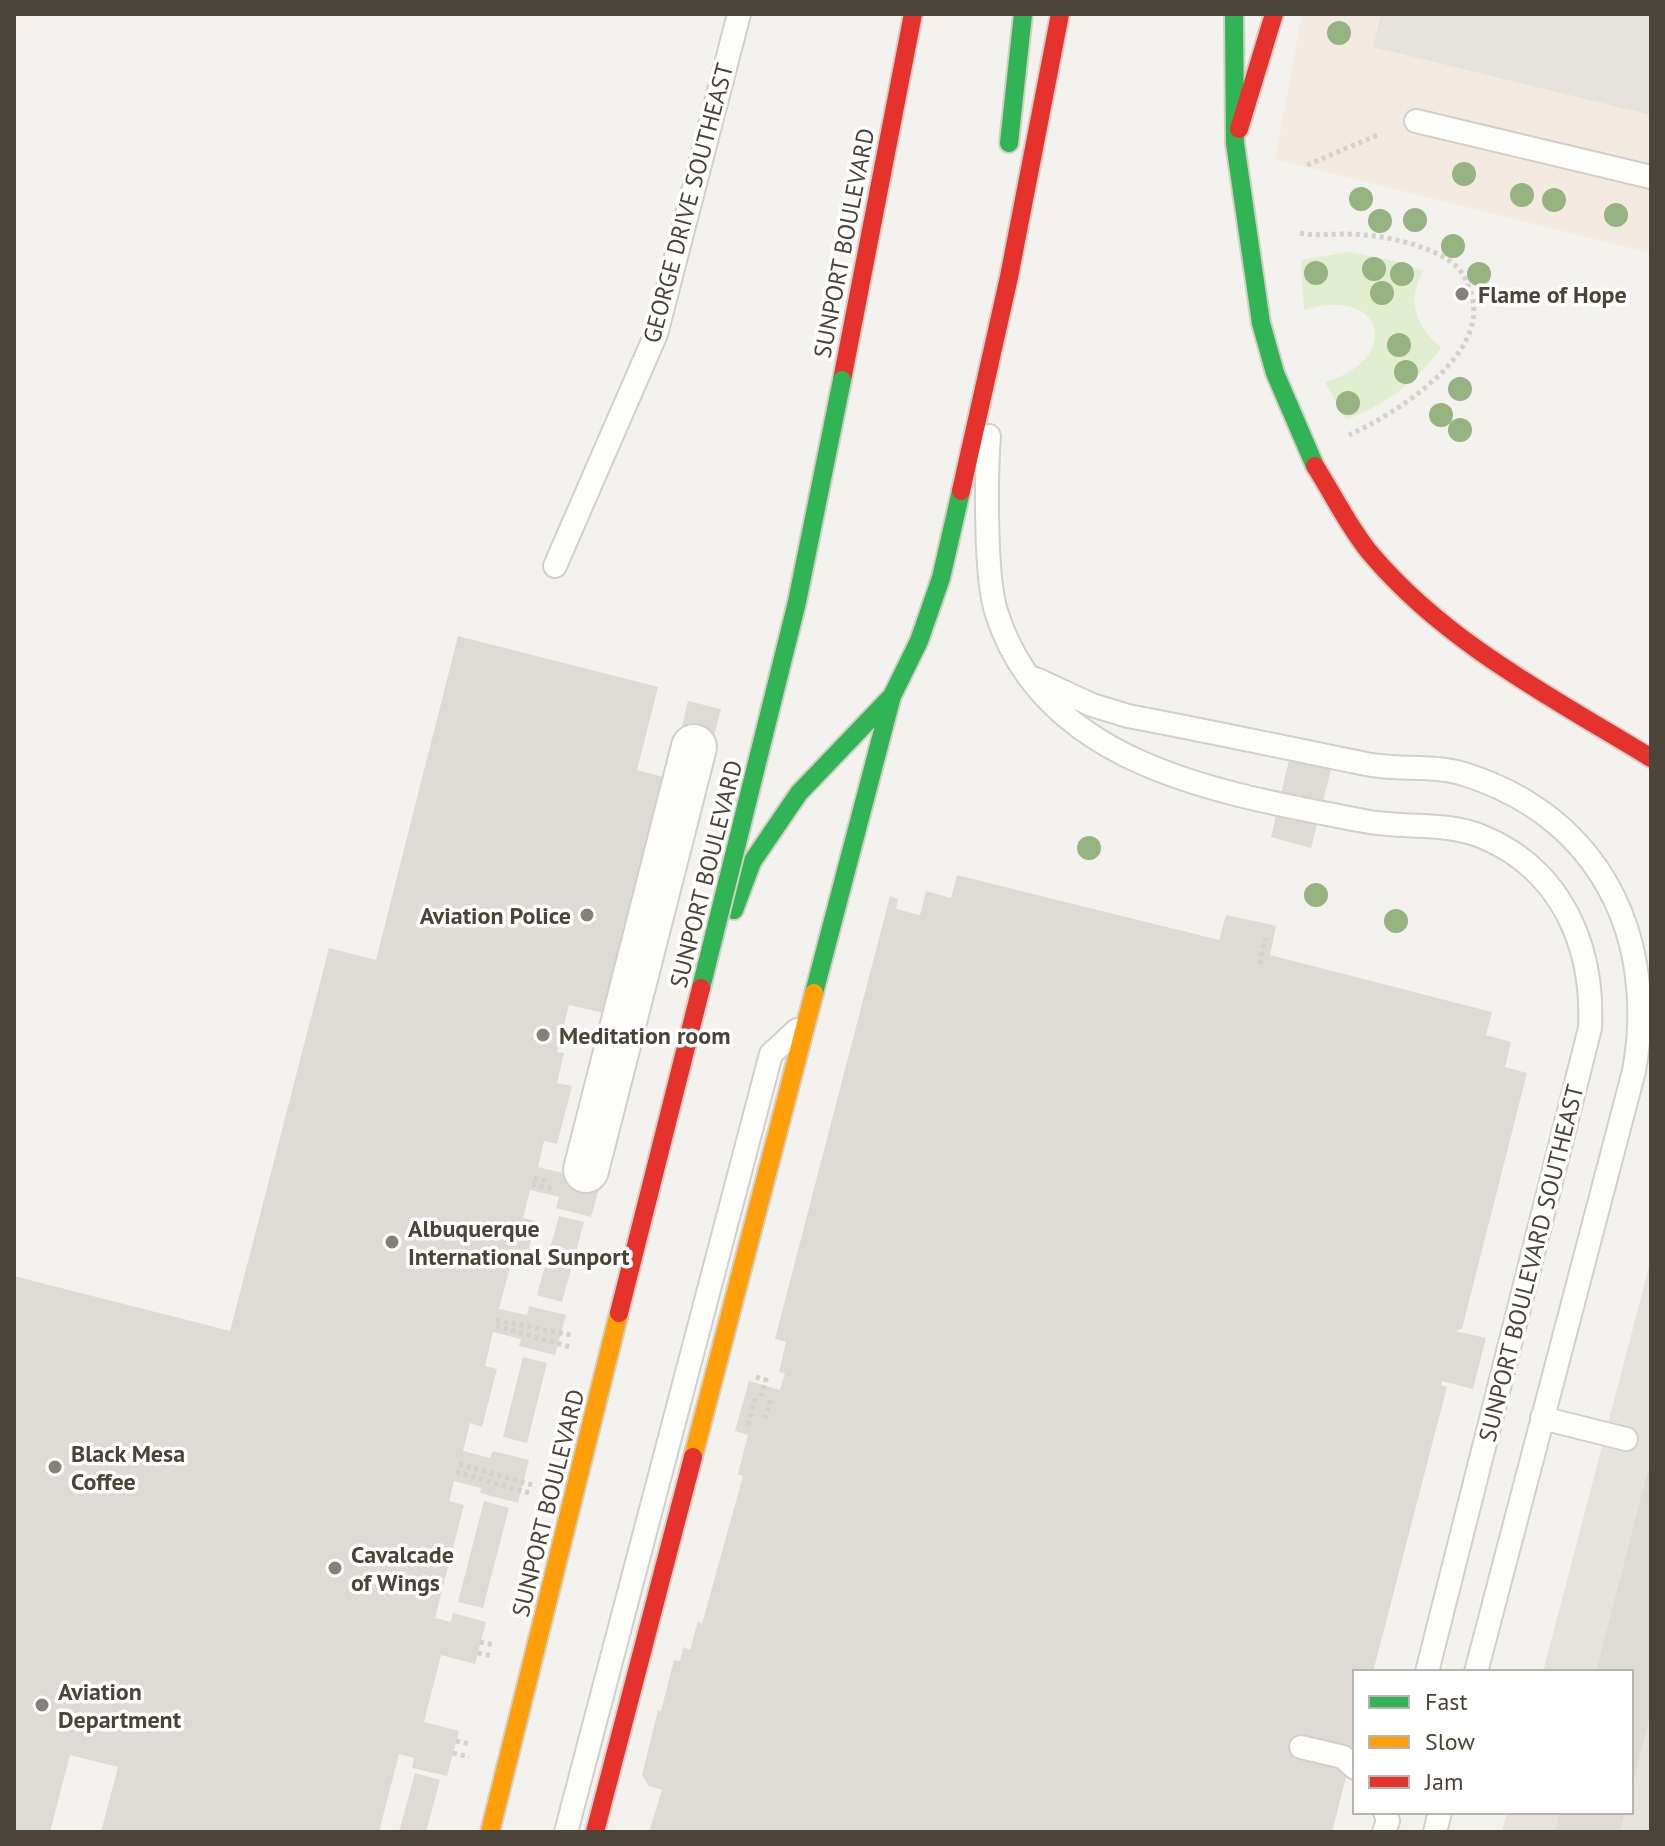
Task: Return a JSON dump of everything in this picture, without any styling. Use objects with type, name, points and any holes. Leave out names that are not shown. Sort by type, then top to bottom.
[{"type":"main road","name":"SUNPORT BOULEVARD","points":[[490,1832],[797,602],[913,14]]},
{"type":"main road","points":[[1009,277],[1009,166],[1023,14]]},
{"type":"main road","name":"SUNPORT BOULEVARD","points":[[595,1832],[892,696],[919,641],[941,578],[1009,277],[1060,14]]},
{"type":"main road","points":[[1234,14],[1235,143],[1259,311],[1275,373],[1315,465],[1370,553],[1443,625],[1485,656],[1651,758]]},
{"type":"main road","points":[[1235,143],[1274,14]]},
{"type":"main road","name":"SUNPORT BOULEVARD","points":[[500,1832],[722,942],[759,850],[799,793],[892,696]]},
{"type":"street","points":[[586,1170],[694,747]]},
{"type":"lane","name":"GEORGE DRIVE SOUTHEAST","points":[[555,566],[656,334],[739,14]]},
{"type":"lane","points":[[1416,121],[1651,177]]},
{"type":"lane","name":"SUNPORT BOULEVARD SOUTHEAST","points":[[1000,316],[989,442],[992,580],[995,608],[1007,642],[1025,673],[1074,723],[1139,765],[1175,778],[1392,827],[1455,827],[1508,849],[1531,867],[1567,911],[1581,938],[1592,997],[1590,1028],[1428,1670]]},
{"type":"lane","points":[[1025,673],[1092,705],[1128,716],[1395,770],[1443,769],[1505,789],[1564,830],[1590,860],[1627,923],[1639,972],[1641,1034],[1634,1071],[1477,1670]]},
{"type":"lane","points":[[566,1832],[771,1054],[807,1021]]},
{"type":"lane","points":[[1542,1418],[1626,1439]]},
{"type":"lane","points":[[1301,1747],[1351,1760]]},
{"type":"path","points":[[1307,165],[1380,134]]},
{"type":"path","points":[[1300,233],[1386,238],[1417,247],[1451,262],[1467,279],[1474,304],[1469,329],[1456,358],[1405,405],[1349,435]]},
{"type":"path","points":[[1260,964],[1265,938]]},
{"type":"path","points":[[496,1326],[610,1358]]},
{"type":"path","points":[[748,1425],[756,1395]]},
{"type":"path","points":[[765,1419],[771,1399]]},
{"type":"path","points":[[456,1472],[573,1505]]},
{"type":"shaded area","points":[[1302,14],[1651,14],[1651,253],[1275,159]]},
{"type":"shaded area","points":[[1381,14],[1651,14],[1651,115],[1373,47]]},
{"type":"shaded area","points":[[1651,1259],[1651,1832],[1502,1832],[1506,1814],[1633,1814],[1633,1670],[1544,1670]]},
{"type":"green space","points":[[1350,252],[1399,262],[1423,271],[1415,293],[1416,313],[1425,331],[1441,348],[1421,372],[1399,391],[1346,420],[1325,382],[1350,372],[1366,358],[1374,343],[1374,328],[1367,316],[1352,307],[1331,305],[1304,310],[1301,260]]},
{"type":"building","name":"Albuquerque International Sunport","points":[[458,636],[658,687],[637,770],[663,777],[603,1013],[569,1005],[557,1052],[564,1053],[557,1083],[572,1086],[557,1144],[544,1141],[538,1167],[566,1174],[603,1175],[591,1217],[556,1208],[559,1197],[530,1190],[523,1218],[536,1221],[524,1267],[511,1263],[499,1309],[527,1315],[529,1306],[566,1315],[555,1355],[519,1346],[521,1339],[493,1332],[485,1366],[497,1369],[482,1427],[470,1423],[463,1451],[490,1458],[493,1451],[529,1460],[518,1503],[480,1493],[481,1488],[454,1481],[449,1501],[464,1505],[435,1618],[451,1622],[453,1613],[486,1622],[475,1664],[441,1655],[424,1722],[459,1731],[447,1776],[412,1768],[414,1758],[399,1754],[379,1832],[101,1832],[118,1767],[70,1755],[50,1832],[14,1832],[14,1276],[230,1331],[329,948],[376,960]]},
{"type":"building","points":[[688,701],[721,709],[710,751],[678,743]]},
{"type":"building","points":[[1292,747],[1334,758],[1311,848],[1271,837]]},
{"type":"building","points":[[957,875],[1219,940],[1226,915],[1276,926],[1270,955],[1492,1012],[1486,1035],[1511,1042],[1505,1067],[1527,1073],[1462,1329],[1455,1331],[1486,1338],[1473,1389],[1442,1381],[1441,1385],[1447,1387],[1374,1670],[1353,1670],[1353,1750],[1332,1832],[649,1832],[662,1790],[649,1786],[642,1775],[658,1710],[661,1711],[674,1660],[680,1661],[683,1647],[690,1650],[698,1621],[702,1624],[743,1476],[738,1474],[748,1435],[735,1431],[749,1381],[780,1390],[785,1373],[779,1372],[786,1342],[775,1339],[890,896],[898,899],[896,909],[920,915],[926,891],[951,898]]},
{"type":"building","points":[[559,1216],[584,1222],[562,1302],[537,1295]]},
{"type":"building","points":[[523,1357],[547,1363],[527,1443],[503,1437]]},
{"type":"building","points":[[1648,1470],[1651,1471],[1651,1712],[1633,1782],[1633,1670],[1597,1670]]},
{"type":"building","points":[[484,1501],[509,1508],[483,1608],[458,1602]]},
{"type":"building","points":[[415,1773],[440,1780],[426,1832],[399,1832]]},
{"type":"building","points":[[1559,1814],[1624,1814],[1620,1832],[1554,1832]]},
{"type":"traffic: fast","points":[[1009,143],[1023,14]]},
{"type":"traffic: fast","points":[[1234,14],[1235,143],[1261,323],[1275,373],[1315,466]]},
{"type":"traffic: fast","points":[[701,988],[797,602],[842,380]]},
{"type":"traffic: fast","points":[[814,993],[892,696],[919,641],[941,578],[961,491]]},
{"type":"traffic: fast","points":[[734,910],[752,862],[799,793],[890,698]]},
{"type":"traffic: slow","points":[[693,1457],[814,993]]},
{"type":"traffic: slow","points":[[490,1832],[619,1313]]},
{"type":"traffic: jam","points":[[842,380],[913,14]]},
{"type":"traffic: jam","points":[[961,491],[1009,277],[1060,14]]},
{"type":"traffic: jam","points":[[1239,129],[1274,14]]},
{"type":"traffic: jam","points":[[1315,466],[1363,544],[1401,586],[1433,615],[1502,667],[1651,758]]},
{"type":"traffic: jam","points":[[619,1313],[701,988]]},
{"type":"traffic: jam","points":[[595,1832],[693,1457]]},
{"type":"place","name":"Flame of Hope","points":[[1462,294]]},
{"type":"place","name":"Aviation Police","points":[[587,915]]},
{"type":"place","name":"Meditation room","points":[[543,1035]]},
{"type":"place","name":"Albuquerque International Sunport","points":[[392,1242]]},
{"type":"place","name":"Black Mesa Coffee","points":[[55,1467]]},
{"type":"place","name":"Cavalcade of Wings","points":[[335,1568]]},
{"type":"place","name":"Aviation Department","points":[[42,1705]]}]
